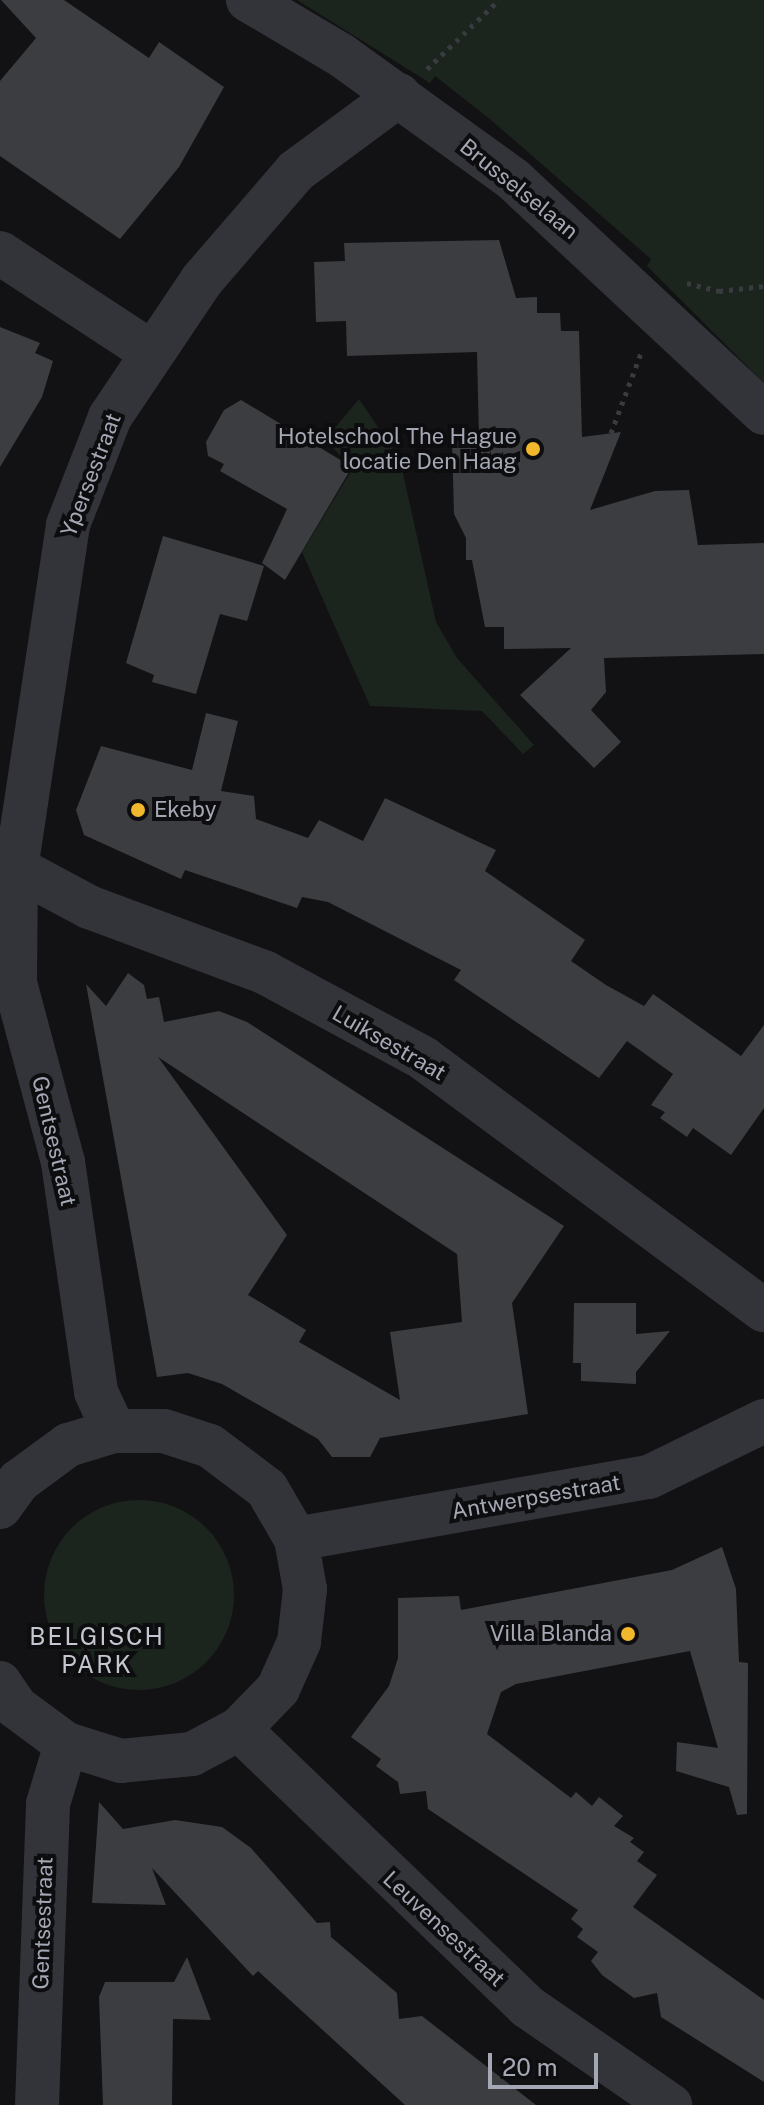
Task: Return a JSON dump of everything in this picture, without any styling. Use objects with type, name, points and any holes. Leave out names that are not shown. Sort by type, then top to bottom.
[{"type":"street","name":"Brusselselaan","points":[[248,0],[399,95],[513,179],[764,413]]},
{"type":"street","name":"Ypersestraat","points":[[8,862],[68,525],[110,417],[149,351],[296,171],[399,95]]},
{"type":"street","points":[[0,253],[149,351]]},
{"type":"street","name":"Luiksestraat","points":[[8,862],[89,907],[266,973],[423,1058],[764,1310]]},
{"type":"street","name":"Gentsestraat","points":[[8,862],[15,983],[63,1162],[96,1392],[114,1431]]},
{"type":"street","name":"Antwerpsestraat","points":[[296,1539],[649,1477],[764,1421]]},
{"type":"street","points":[[0,1507],[19,1481],[68,1445],[114,1431],[164,1431],[210,1446],[267,1489],[296,1539],[305,1589],[299,1642],[278,1689],[239,1729],[192,1754],[121,1761],[66,1744],[16,1707],[0,1683]]},
{"type":"street","name":"Leuvensestraat","points":[[239,1729],[528,2007],[670,2105]]},
{"type":"street","name":"Gentsestraat","points":[[37,2105],[48,1804],[66,1744]]},
{"type":"path","points":[[399,95],[499,0]]},
{"type":"path","points":[[611,433],[633,362],[667,320]]},
{"type":"shaded area","points":[[297,0],[764,0],[764,383],[647,266],[651,259],[491,120],[435,76],[430,83]]},
{"type":"shaded area","points":[[359,399],[400,460],[436,622],[457,658],[534,745],[523,754],[482,711],[370,706],[302,552],[353,468],[325,440]]},
{"type":"shaded area","points":[[139,1500],[175,1507],[206,1528],[227,1559],[234,1595],[227,1631],[206,1662],[175,1683],[139,1690],[103,1683],[72,1662],[51,1631],[44,1595],[51,1559],[72,1528],[103,1507]]},
{"type":"building","points":[[1,0],[64,0],[149,58],[159,42],[224,87],[179,167],[120,239],[0,156],[0,81],[36,38]]},
{"type":"building","name":"Hotelschool The Hague locatie Den Haag","points":[[499,240],[516,298],[537,297],[537,313],[560,313],[561,331],[579,331],[582,437],[621,432],[590,510],[655,491],[689,490],[698,545],[764,543],[764,654],[604,658],[606,692],[591,710],[621,742],[594,768],[520,695],[571,648],[504,649],[504,627],[485,627],[472,560],[466,560],[466,538],[454,514],[452,441],[479,440],[477,352],[347,356],[346,321],[316,322],[314,262],[345,261],[344,243]]},
{"type":"building","points":[[0,327],[40,343],[35,353],[53,361],[42,397],[0,467]]},
{"type":"building","points":[[241,400],[352,467],[285,580],[262,563],[287,509],[220,471],[224,464],[208,456],[206,442],[224,410]]},
{"type":"building","points":[[163,536],[264,566],[247,621],[220,614],[196,694],[152,682],[154,675],[126,663]]},
{"type":"building","points":[[206,713],[238,721],[221,791],[254,796],[256,819],[308,838],[319,820],[363,841],[385,798],[496,850],[485,871],[585,940],[571,961],[606,985],[644,1006],[653,994],[741,1056],[764,1025],[764,1108],[731,1155],[693,1128],[687,1137],[660,1118],[665,1112],[651,1105],[673,1074],[627,1041],[599,1078],[454,980],[461,970],[328,902],[302,897],[297,908],[185,870],[181,879],[84,835],[76,810],[101,746],[192,770]]},
{"type":"building","points":[[128,973],[144,985],[147,999],[159,997],[164,1022],[219,1011],[247,1022],[564,1226],[512,1303],[528,1414],[380,1438],[370,1457],[332,1457],[318,1439],[222,1384],[188,1373],[157,1377],[86,984],[106,1006]],"holes":[[[158,1057],[457,1254],[462,1322],[390,1332],[400,1400],[299,1342],[306,1330],[248,1295],[287,1235]]]},
{"type":"building","points":[[574,1303],[636,1303],[636,1334],[670,1331],[636,1372],[636,1384],[581,1381],[581,1363],[573,1363]]},
{"type":"building","points":[[722,1547],[736,1589],[739,1662],[748,1663],[747,1814],[737,1815],[729,1787],[676,1771],[677,1742],[718,1748],[690,1651],[516,1684],[501,1692],[487,1734],[571,1798],[576,1792],[592,1806],[599,1797],[623,1816],[614,1826],[634,1838],[630,1842],[644,1852],[637,1861],[657,1875],[633,1907],[764,2000],[764,2082],[661,2017],[657,1993],[634,1998],[602,1975],[591,1961],[598,1952],[577,1937],[583,1929],[571,1919],[578,1910],[428,1809],[426,1791],[400,1794],[398,1782],[376,1766],[381,1759],[351,1737],[389,1686],[398,1658],[398,1598],[459,1596],[461,1610],[672,1570]]},
{"type":"building","points":[[99,1802],[123,1829],[175,1820],[222,1827],[251,1848],[317,1923],[330,1922],[331,1937],[397,1993],[399,2019],[422,2016],[536,2105],[405,2105],[258,1971],[253,1976],[152,1868],[166,1905],[92,1903]]},
{"type":"building","points":[[187,1957],[211,2020],[173,2019],[172,2105],[103,2105],[99,1997],[105,1982],[174,1982]]},
{"type":"place","name":"Hotelschool The Hague locatie Den Haag","points":[[533,449]]},
{"type":"place","name":"Ekeby","points":[[138,810]]},
{"type":"place","name":"Villa Blanda","points":[[628,1634]]},
{"type":"district","name":"BELGISCH PARK","points":[[97,1651]]}]
